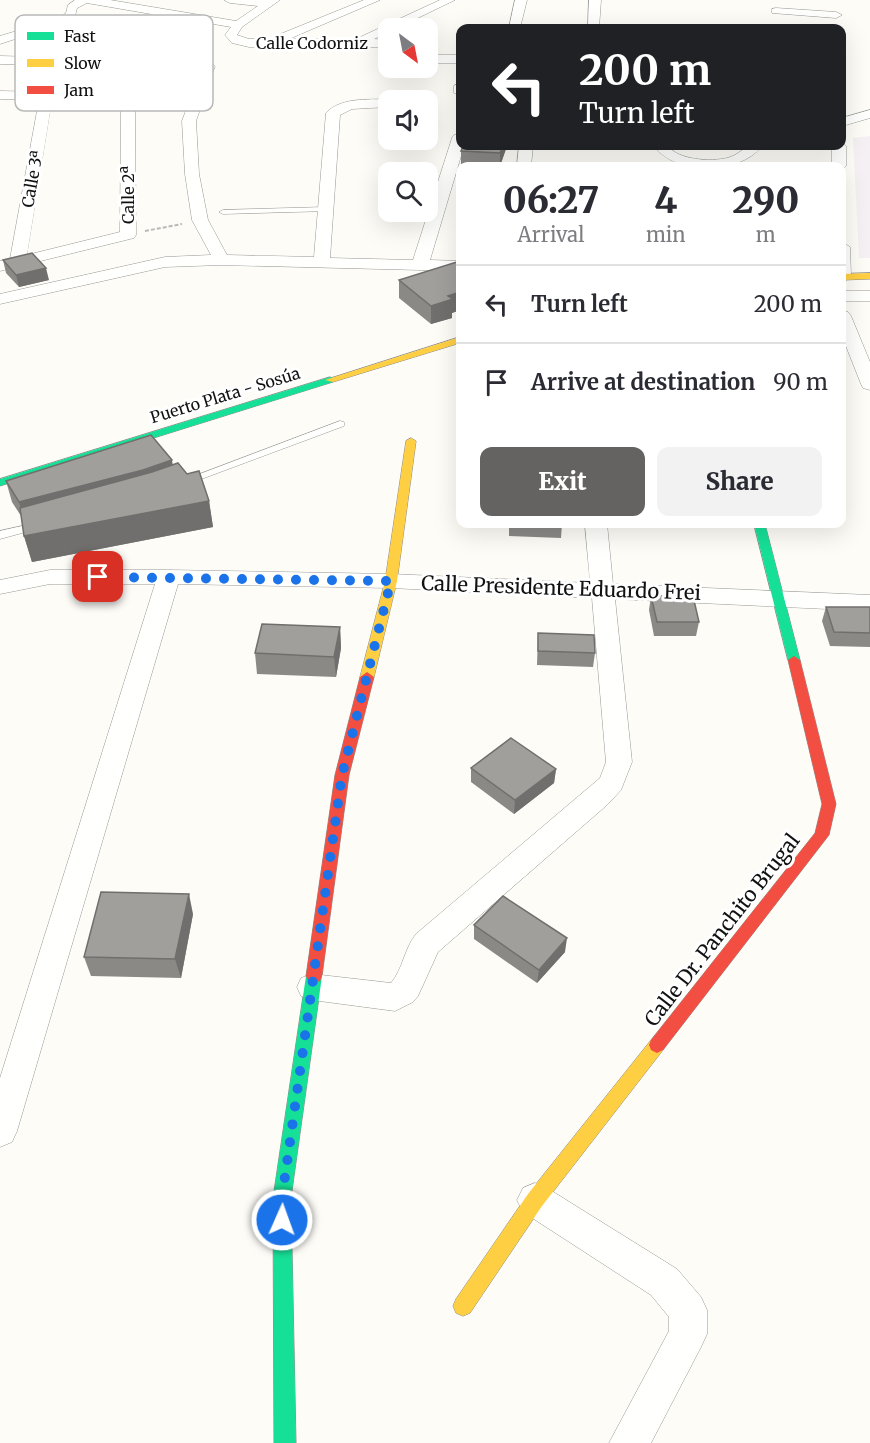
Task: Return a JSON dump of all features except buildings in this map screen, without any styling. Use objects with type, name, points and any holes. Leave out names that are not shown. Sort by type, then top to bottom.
[{"type":"street","points":[[70,15],[72,7],[83,0]]},
{"type":"street","points":[[90,0],[170,15]]},
{"type":"street","points":[[230,0],[270,2]]},
{"type":"street","points":[[271,43],[374,0]]},
{"type":"street","points":[[356,43],[449,0]]},
{"type":"street","points":[[515,24],[521,0]]},
{"type":"street","points":[[595,0],[596,24]]},
{"type":"street","points":[[836,0],[836,24]]},
{"type":"street","points":[[213,65],[216,58],[236,40],[231,35],[238,25],[270,2]]},
{"type":"street","points":[[776,10],[836,15]]},
{"type":"street","points":[[213,21],[238,25]]},
{"type":"street","points":[[0,40],[15,35]]},
{"type":"street","name":"Calle Codorniz","points":[[236,40],[271,43],[378,44]]},
{"type":"street","points":[[438,59],[456,59]]},
{"type":"street","points":[[0,60],[15,61]]},
{"type":"street","points":[[0,95],[15,96]]},
{"type":"street","points":[[322,262],[333,113],[340,107],[354,104],[378,104]]},
{"type":"street","name":"Calle 3ª","points":[[18,261],[44,111]]},
{"type":"street","name":"Calle 2ª","points":[[0,266],[128,235],[128,111]]},
{"type":"street","points":[[193,111],[189,121],[192,174],[200,220],[221,260]]},
{"type":"street","points":[[846,120],[870,114]]},
{"type":"street","points":[[420,265],[456,148]]},
{"type":"street","points":[[664,150],[666,153],[694,162]]},
{"type":"street","points":[[724,162],[738,159],[751,150]]},
{"type":"street","points":[[0,299],[165,262],[221,260],[456,266]]},
{"type":"street","points":[[846,277],[870,276]]},
{"type":"street","points":[[846,296],[870,296]]},
{"type":"street","points":[[846,326],[870,384]]},
{"type":"street","name":"Puerto Plata - Sosúa","points":[[0,483],[456,341]]},
{"type":"street","points":[[285,1443],[282,1198],[342,775],[391,581],[411,441]]},
{"type":"street","points":[[312,987],[394,997],[401,994],[408,986],[424,946],[612,783],[619,762],[596,528]]},
{"type":"street","name":"Calle Dr. Panchito Brugal","points":[[463,1306],[535,1200],[822,835],[829,804],[824,777],[760,528]]},
{"type":"street","name":"Calle Presidente Eduardo Frei","points":[[0,586],[50,576],[391,581],[779,597],[870,603]]},
{"type":"street","points":[[0,1131],[169,577]]},
{"type":"street","points":[[535,1200],[664,1282],[688,1310],[688,1334],[629,1443]]},
{"type":"lane","points":[[223,212],[326,209]]},
{"type":"lane","points":[[174,486],[340,424]]},
{"type":"lane","points":[[0,535],[50,522]]},
{"type":"path","points":[[128,235],[200,220]]},
{"type":"shaded area","points":[[870,136],[870,258],[859,258],[853,138]]},
{"type":"traffic: fast","points":[[0,483],[330,380]]},
{"type":"traffic: fast","points":[[760,528],[794,660]]},
{"type":"traffic: fast","points":[[285,1443],[282,1198],[314,976]]},
{"type":"traffic: slow","points":[[846,277],[870,276]]},
{"type":"traffic: slow","points":[[330,380],[456,341]]},
{"type":"traffic: slow","points":[[367,677],[391,581],[411,441]]},
{"type":"traffic: slow","points":[[463,1306],[535,1200],[657,1045]]},
{"type":"traffic: jam","points":[[657,1045],[822,835],[829,804],[794,660]]},
{"type":"traffic: jam","points":[[314,976],[342,775],[367,677]]},
{"type":"route","points":[[98,577],[391,581],[342,775],[282,1198],[282,1220]]}]
